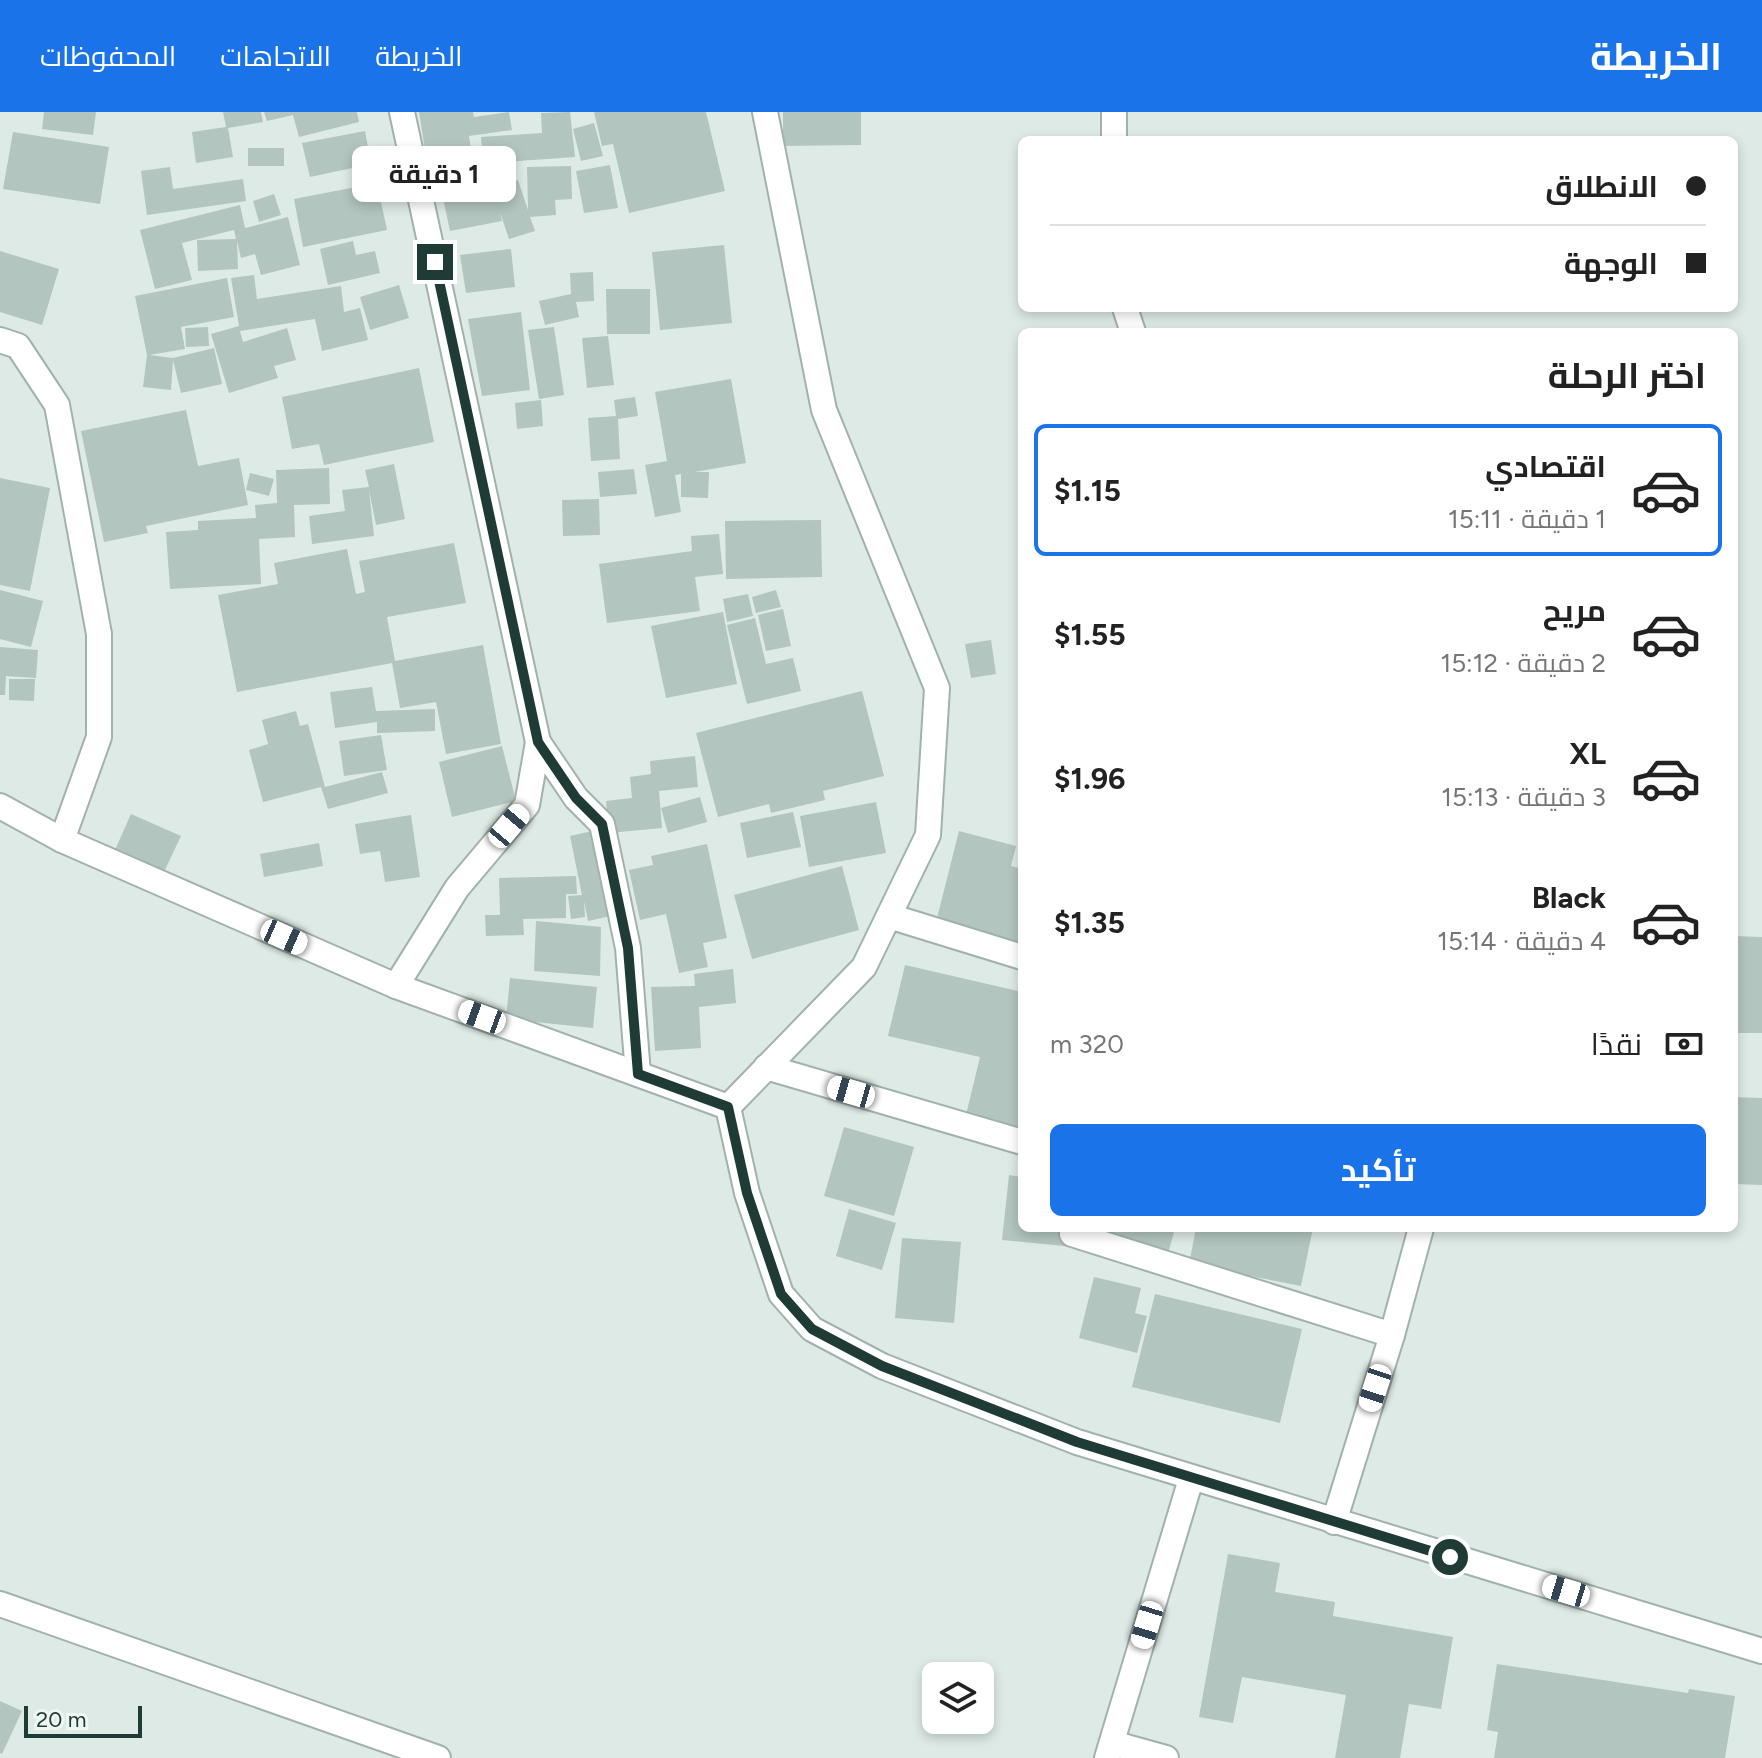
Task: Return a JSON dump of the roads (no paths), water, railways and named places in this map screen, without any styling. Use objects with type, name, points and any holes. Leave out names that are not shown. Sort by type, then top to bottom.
[{"type":"street","points":[[402,112],[538,742],[576,798],[602,824],[628,948],[638,1074]]},
{"type":"street","points":[[728,1107],[864,967],[928,835],[937,688],[824,410],[765,112]]},
{"type":"street","points":[[1114,112],[1114,136]]},
{"type":"street","points":[[0,340],[18,346],[57,405],[99,634],[99,737],[62,840]]},
{"type":"street","points":[[396,986],[457,888],[527,805],[538,742]]},
{"type":"street","points":[[0,806],[62,840],[396,986],[728,1107]]},
{"type":"street","points":[[889,916],[1018,956]]},
{"type":"street","points":[[766,1067],[1018,1141]]},
{"type":"street","points":[[728,1107],[747,1193],[781,1294],[812,1329],[882,1366],[1077,1442],[1191,1479],[1762,1651]]},
{"type":"street","points":[[1073,1232],[1392,1335]]},
{"type":"street","points":[[1334,1522],[1392,1335],[1420,1232]]},
{"type":"street","points":[[1166,1758],[1109,1750],[1191,1479]]},
{"type":"street","points":[[0,1604],[438,1758]]}]
